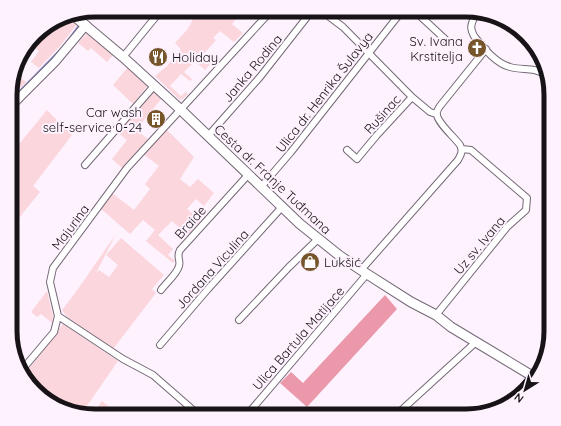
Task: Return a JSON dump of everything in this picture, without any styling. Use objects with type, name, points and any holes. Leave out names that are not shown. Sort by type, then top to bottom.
[{"type":"main road","name":"Cesta dr. Franje Tuđmana","points":[[79,19],[180,109],[248,175],[318,239],[364,272],[411,302],[436,315],[451,327],[530,375]]},
{"type":"street","points":[[123,57],[156,17]]},
{"type":"street","name":"Majurina","points":[[58,316],[50,282],[53,268],[127,168],[265,17]]},
{"type":"street","name":"Janka Rodina","points":[[208,136],[260,77],[307,17]]},
{"type":"street","points":[[330,17],[343,27],[412,97]]},
{"type":"street","name":"Ulica dr. Henrika Šulavya","points":[[261,187],[291,152],[397,17]]},
{"type":"street","points":[[421,17],[446,40]]},
{"type":"street","points":[[474,18],[471,28],[474,36],[486,50],[505,65],[520,69],[532,69],[541,73]]},
{"type":"street","points":[[17,100],[55,62],[86,25]]},
{"type":"street","points":[[436,114],[440,106],[486,50]]},
{"type":"street","points":[[85,164],[154,86]]},
{"type":"street","name":"Rušinac","points":[[347,150],[357,159],[412,97],[430,112],[436,114]]},
{"type":"street","name":"Uz sv. Ivana","points":[[436,114],[462,149],[466,148],[471,150],[527,198],[526,210],[507,227],[436,315]]},
{"type":"street","points":[[364,272],[458,160],[462,149]]},
{"type":"street","name":"Braide","points":[[161,290],[180,266],[178,254],[180,250],[248,175]]},
{"type":"street","name":"Jordana Viculina","points":[[160,345],[282,207]]},
{"type":"street","points":[[239,320],[288,267],[318,239]]},
{"type":"street","name":"Ulica Bartula Matijace","points":[[252,409],[364,272]]},
{"type":"street","points":[[26,366],[54,332],[58,316],[123,358],[153,375],[192,409]]},
{"type":"street","points":[[403,409],[476,342]]},
{"type":"shaded area","points":[[193,17],[238,17],[232,24],[243,33],[234,42],[220,31],[213,38],[216,40],[202,56],[211,63],[205,70],[195,61],[184,72],[192,79],[190,81],[181,74],[170,86],[181,96],[186,92],[188,94],[180,100],[155,76],[167,66],[181,49],[175,43],[187,30]]},
{"type":"shaded area","points":[[70,21],[72,21],[77,24],[61,45],[39,68],[31,62],[39,51],[34,47],[48,33]]},
{"type":"shaded area","points":[[89,31],[114,54],[107,62],[91,48],[88,51],[78,43]]},
{"type":"shaded area","points":[[128,67],[148,85],[133,104],[113,85]]},
{"type":"shaded area","points":[[20,77],[26,82],[17,91]]},
{"type":"shaded area","points":[[153,91],[162,98],[136,130],[148,139],[123,169],[112,159],[127,140],[117,132]]},
{"type":"shaded area","points":[[47,110],[72,135],[33,186],[40,192],[17,220],[17,144],[20,143]]},
{"type":"shaded area","points":[[166,129],[194,157],[180,179],[190,187],[198,179],[214,193],[204,206],[196,199],[187,209],[201,221],[188,235],[172,221],[158,235],[173,249],[168,255],[175,261],[173,263],[146,241],[155,230],[143,220],[130,234],[100,208],[112,193],[134,210],[150,189],[145,184],[159,166],[143,154]]},
{"type":"shaded area","points":[[116,234],[96,273],[99,270],[109,277],[118,265],[106,255],[121,238],[164,275],[152,289],[156,293],[113,349],[67,317],[62,310]]},
{"type":"shaded area","points":[[47,291],[53,316],[52,323],[41,314],[37,317],[31,312]]},
{"type":"shaded area","points":[[385,295],[397,309],[307,407],[280,383],[291,372],[303,383]]},
{"type":"shaded area","points":[[63,324],[118,361],[85,408],[65,403],[52,396],[40,386],[28,370]]},
{"type":"shaded area","points":[[102,401],[112,409],[96,409]]},
{"type":"waterway","points":[[17,94],[63,47],[80,24]]},
{"type":"place","name":"Sv. Ivana Krstitelja","points":[[477,48]]},
{"type":"place","name":"Holiday","points":[[158,57]]},
{"type":"place","name":"Car wash self-service 0-24","points":[[156,119]]},
{"type":"place","name":"Lukšić","points":[[310,262]]}]
